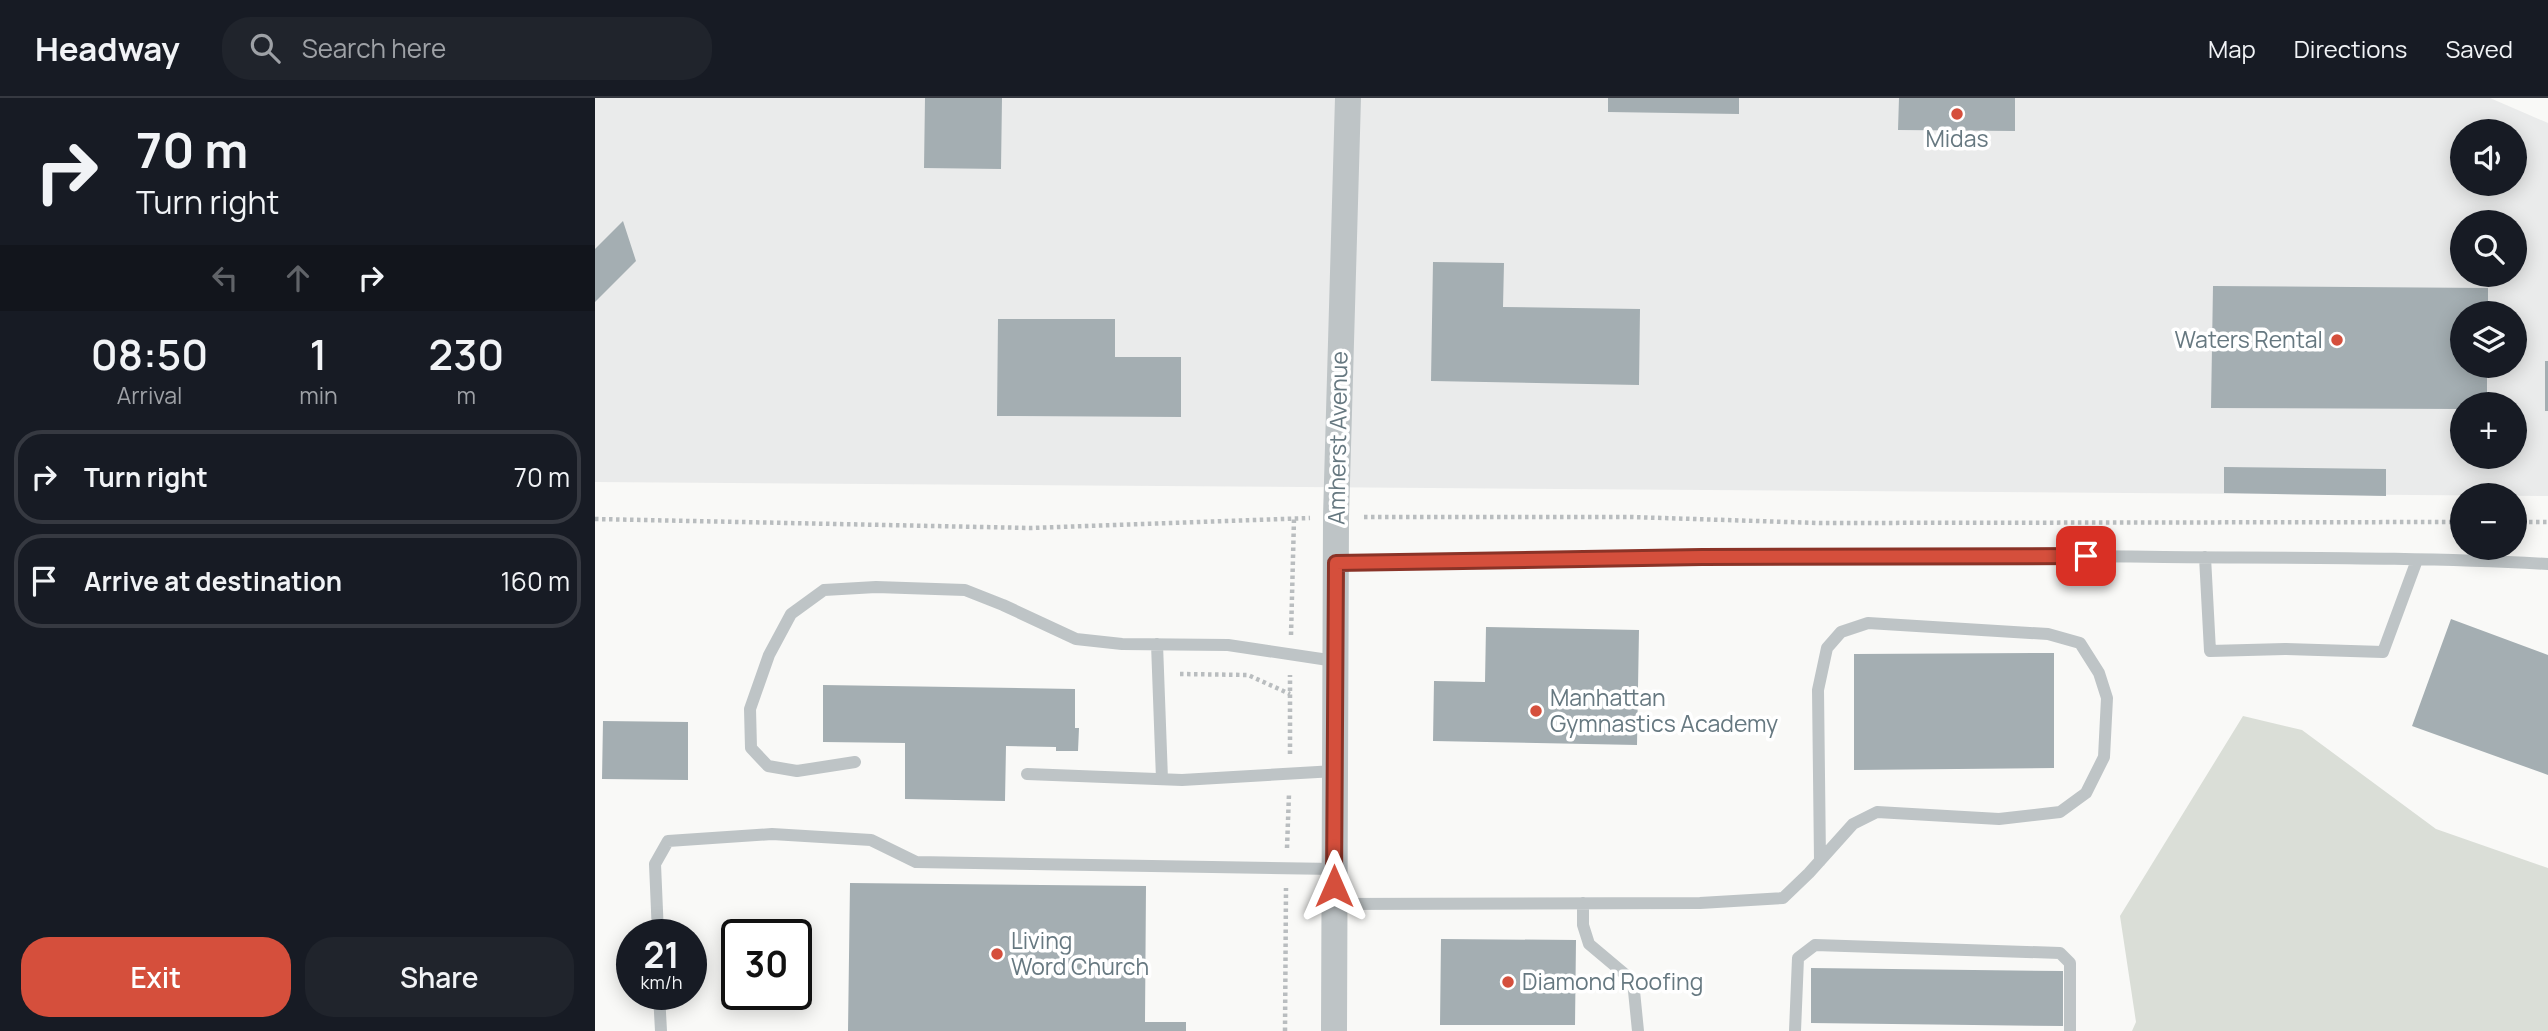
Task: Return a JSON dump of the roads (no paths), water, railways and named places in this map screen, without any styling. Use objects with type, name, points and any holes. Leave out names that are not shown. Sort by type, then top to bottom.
[{"type":"street","name":"Amherst Avenue","points":[[1334,1031],[1336,517],[1348,98]]},
{"type":"lane","points":[[1336,563],[1702,557],[2205,557],[2548,564]]},
{"type":"lane","points":[[2205,557],[2210,651],[2285,649],[2383,652],[2417,560]]},
{"type":"lane","points":[[855,762],[797,771],[768,766],[751,748],[750,709],[769,655],[791,614],[824,590],[876,587],[965,590],[1076,639],[1122,644],[1228,645],[1335,661]]},
{"type":"lane","points":[[1334,904],[1700,903],[1783,898],[1820,861],[1853,824],[1877,812],[1999,818],[2060,812],[2086,793],[2104,757],[2107,698],[2099,673],[2080,643],[2049,634],[1868,624],[1841,632],[1827,648],[1818,690],[1820,861]]},
{"type":"lane","points":[[1157,644],[1162,779]]},
{"type":"lane","points":[[1027,774],[1182,780],[1335,771]]},
{"type":"lane","points":[[657,919],[655,864],[668,841],[772,834],[871,840],[916,862],[1335,869]]},
{"type":"lane","points":[[1583,903],[1583,925],[1589,944],[1633,981],[1638,1031]]},
{"type":"lane","points":[[1795,1031],[1798,958],[1815,945],[2060,953],[2070,963],[2070,1031]]},
{"type":"lane","points":[[659,1010],[660,1031]]},
{"type":"place","name":"Midas","points":[[1957,114]]},
{"type":"place","name":"Waters Rental","points":[[2337,340]]},
{"type":"place","name":"Manhattan Gymnastics Academy","points":[[1536,711]]},
{"type":"place","name":"Living Word Church","points":[[997,954]]},
{"type":"place","name":"Diamond Roofing","points":[[1508,982]]}]
